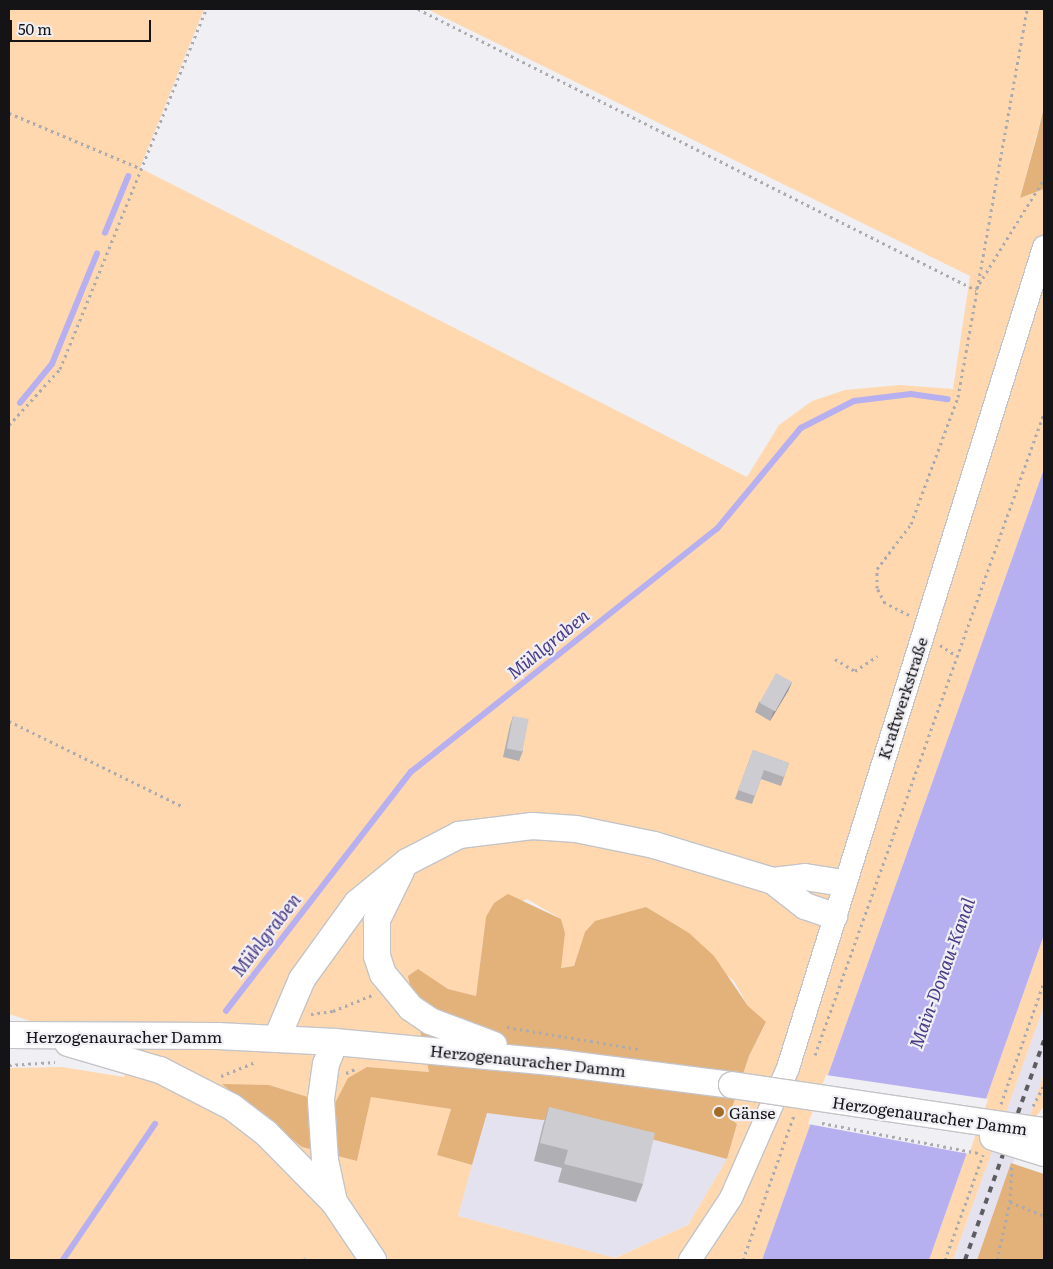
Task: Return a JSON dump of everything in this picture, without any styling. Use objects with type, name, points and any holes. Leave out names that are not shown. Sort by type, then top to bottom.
[{"type":"main road","points":[[276,1038],[302,979],[336,930],[372,887],[407,862],[459,835],[532,826],[616,835],[773,880],[805,906],[834,916]]},
{"type":"main road","points":[[407,862],[386,897],[375,935],[377,956],[391,987],[430,1021],[552,1062]]},
{"type":"main road","points":[[773,880],[804,876],[844,883]]},
{"type":"main road","points":[[41,1034],[160,1070],[205,1090],[266,1133],[334,1202],[373,1260]]},
{"type":"main road","name":"Herzogenauracher Damm","points":[[9,1035],[276,1038],[331,1053],[552,1062],[1044,1131]]},
{"type":"main road","points":[[331,1053],[322,1123],[334,1202]]},
{"type":"main road","points":[[913,1113],[1044,1153]]},
{"type":"street","name":"Kraftwerkstraße","points":[[690,1260],[727,1206],[756,1148],[788,1068],[844,883],[1044,247]]},
{"type":"path","points":[[9,426],[60,369],[206,9]]},
{"type":"path","points":[[418,9],[976,290]]},
{"type":"path","points":[[899,612],[884,603],[877,588],[877,569],[911,524],[958,397],[1027,9]]},
{"type":"path","points":[[9,112],[140,168]]},
{"type":"path","points":[[976,290],[1044,179]]},
{"type":"path","points":[[854,947],[1044,413]]},
{"type":"path","points":[[835,660],[855,671],[877,656]]},
{"type":"path","points":[[9,721],[184,807]]},
{"type":"path","points":[[1044,982],[1044,990]]},
{"type":"path","points":[[331,1053],[346,1073],[364,1066]]},
{"type":"path","points":[[205,1090],[232,1068],[260,1061]]},
{"type":"path","points":[[9,1065],[62,1063]]},
{"type":"path","points":[[784,1116],[803,1120]]},
{"type":"path","points":[[813,1121],[990,1155]]},
{"type":"path","points":[[1007,1159],[1016,1161]]},
{"type":"path","points":[[997,1260],[1010,1202],[1044,1216]]},
{"type":"shaded area","points":[[9,9],[204,9],[140,168],[747,477],[779,425],[812,401],[845,390],[900,385],[953,389],[970,276],[427,9],[1044,9],[1044,107],[1020,198],[1044,189],[1044,469],[762,1260],[9,1260],[9,1068],[62,1067],[124,1077],[133,1055],[9,1014]],"holes":[[[527,899],[561,919],[565,933],[560,968],[574,966],[585,933],[646,907],[734,981],[748,1006],[766,1023],[749,1056],[729,1117],[737,1124],[727,1159],[688,1225],[615,1258],[458,1216],[472,1165],[437,1155],[451,1109],[371,1096],[357,1161],[302,1147],[275,1123],[269,1085],[334,1105],[367,1067],[429,1072],[409,976],[418,970],[448,989],[476,996],[486,917]]]},
{"type":"shaded area","points":[[1044,107],[1044,189],[1020,198],[1037,136]]},
{"type":"shaded area","points":[[508,894],[561,919],[565,933],[561,968],[574,966],[585,932],[595,921],[646,907],[689,933],[714,956],[748,1006],[766,1022],[749,1056],[729,1117],[737,1124],[727,1159],[571,1118],[542,1120],[487,1113],[472,1165],[437,1155],[451,1109],[371,1097],[357,1161],[302,1147],[222,1084],[269,1085],[334,1105],[348,1078],[367,1067],[429,1072],[408,976],[418,969],[448,989],[476,996],[486,917],[494,903]]},
{"type":"shaded area","points":[[1044,935],[1044,1006],[953,1260],[929,1260]]},
{"type":"shaded area","points":[[1044,1006],[1044,1073],[1024,1133],[977,1260],[953,1260]]},
{"type":"shaded area","points":[[1044,1073],[1044,1106],[1024,1133]]},
{"type":"shaded area","points":[[486,1113],[542,1120],[571,1118],[727,1159],[688,1225],[614,1258],[458,1216]]},
{"type":"shaded area","points":[[1011,1163],[1044,1174],[1044,1260],[977,1260]]},
{"type":"water","name":"Main-Donau-Kanal","points":[[1044,469],[1044,935],[929,1260],[762,1260]]},
{"type":"pier","points":[[826,1075],[988,1099],[969,1154],[808,1124]]},
{"type":"building","points":[[776,673],[792,682],[775,711],[760,703]]},
{"type":"building","points":[[513,716],[529,719],[522,751],[507,748]]},
{"type":"building","points":[[753,750],[789,763],[784,777],[764,770],[755,796],[738,790]]},
{"type":"building","points":[[549,1107],[655,1133],[643,1184],[564,1164],[568,1150],[540,1143]]},
{"type":"waterway","points":[[105,233],[128,177]]},
{"type":"waterway","points":[[20,403],[52,364],[97,254]]},
{"type":"waterway","name":"Mühlgraben","points":[[226,1011],[411,772],[717,529],[801,428],[854,401],[911,394],[948,399]]},
{"type":"waterway","points":[[63,1260],[155,1124]]},
{"type":"railway","points":[[965,1260],[1044,1041]]},
{"type":"place","name":"Gänse","points":[[719,1112]]}]
